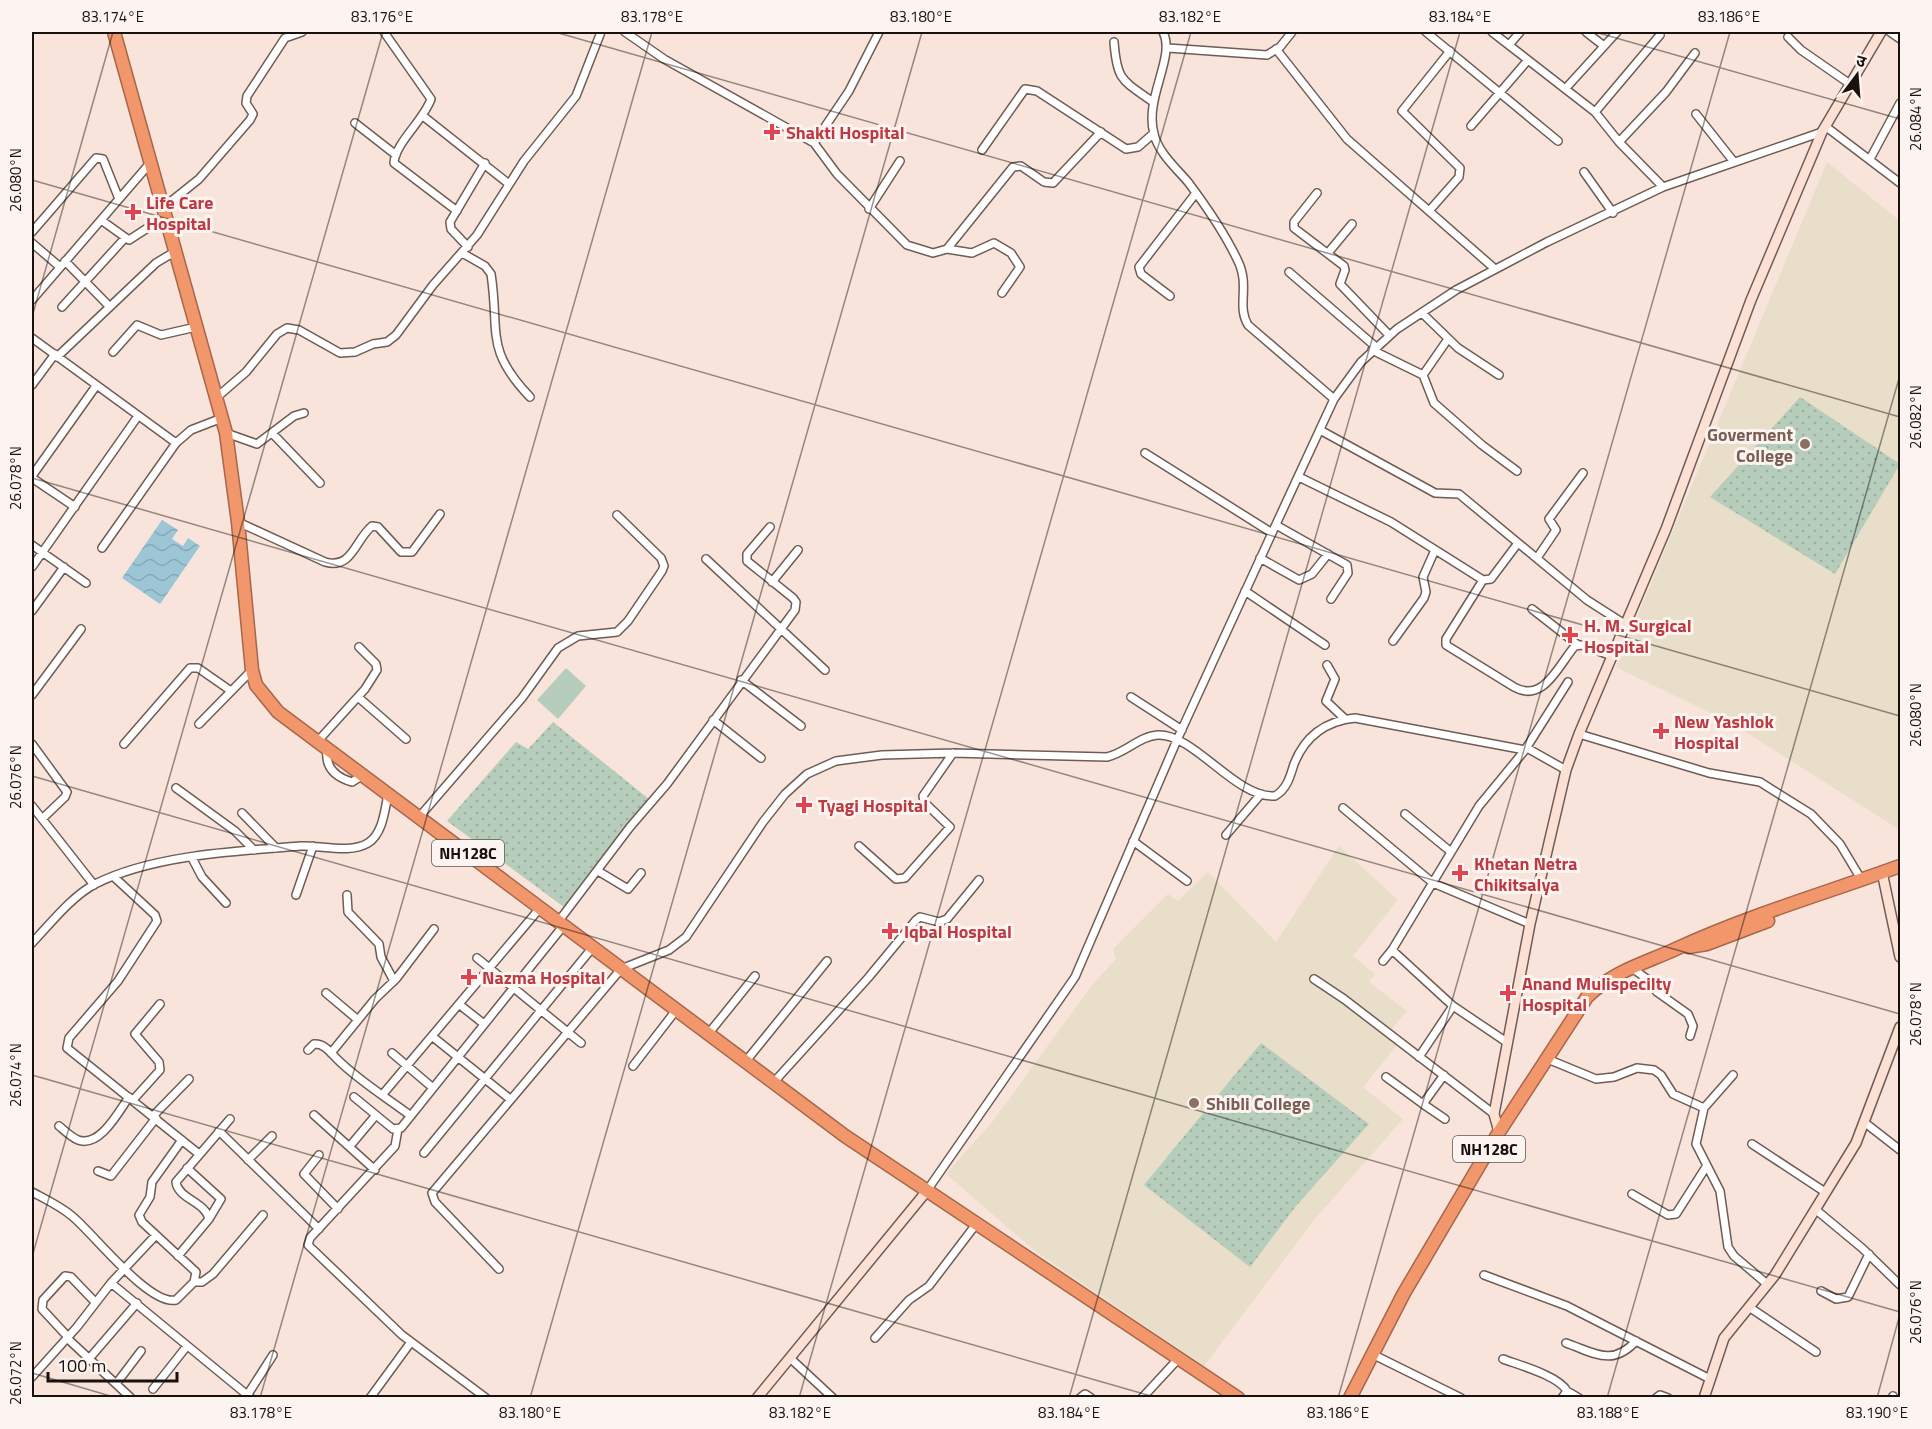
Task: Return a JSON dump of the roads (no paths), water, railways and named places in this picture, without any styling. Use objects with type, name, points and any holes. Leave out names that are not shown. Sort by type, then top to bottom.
[{"type":"highway","name":"NH128C","points":[[114,32],[226,433],[238,522],[252,670],[256,685],[265,698],[278,712],[322,746],[420,816],[845,1136],[1238,1398]]},
{"type":"highway","name":"NH128C","points":[[1678,949],[1707,944],[1882,876],[1900,866]]},
{"type":"highway","name":"NH128C","points":[[1350,1398],[1404,1293],[1499,1132],[1545,1058],[1587,997],[1599,985],[1630,967],[1678,949],[1703,936],[1861,879],[1900,873]]},
{"type":"street","points":[[101,220],[125,238],[134,239],[165,211],[199,179],[250,120],[253,112],[246,103],[247,96],[285,38],[302,32]]},
{"type":"street","points":[[384,32],[393,48],[430,96],[430,103],[423,116],[396,155],[397,166],[457,211]]},
{"type":"street","points":[[216,398],[246,372],[277,334],[287,328],[299,330],[340,353],[355,352],[373,344],[387,342],[396,335],[433,285],[468,247],[509,184],[576,96],[601,32]]},
{"type":"street","points":[[626,32],[664,59],[814,143],[837,174],[907,245],[933,253],[947,249],[972,253],[994,243],[1011,253],[1018,260],[1020,267],[1002,293]]},
{"type":"street","points":[[814,143],[849,92],[879,32]]},
{"type":"street","points":[[1163,32],[1168,48],[1153,102],[1154,133],[1159,145],[1196,193],[1222,232],[1243,271],[1245,282],[1243,313],[1248,325],[1334,399]]},
{"type":"street","points":[[1168,48],[1260,56],[1276,49],[1292,32]]},
{"type":"street","points":[[1426,32],[1558,141]]},
{"type":"street","points":[[1492,32],[1595,112],[1619,142],[1663,187]]},
{"type":"street","points":[[1509,45],[1520,32]]},
{"type":"street","points":[[1586,32],[1604,46]]},
{"type":"street","points":[[1566,88],[1617,32]]},
{"type":"street","points":[[1499,1132],[1494,1113],[1530,924],[1566,770],[1666,529],[1751,300],[1824,129],[1881,32]]},
{"type":"street","points":[[1890,32],[1900,39]]},
{"type":"street","points":[[1595,112],[1660,35]]},
{"type":"street","points":[[1788,37],[1850,84]]},
{"type":"street","points":[[1114,42],[1116,66],[1121,78],[1153,102]]},
{"type":"street","points":[[1276,49],[1347,139],[1495,269]]},
{"type":"street","points":[[1429,211],[1459,177],[1460,168],[1402,111],[1450,51]]},
{"type":"street","points":[[1619,142],[1666,92],[1695,53]]},
{"type":"street","points":[[1471,126],[1528,60]]},
{"type":"street","points":[[982,150],[1025,89],[1037,91],[1129,150],[1138,147],[1154,133]]},
{"type":"street","points":[[1870,159],[1900,103]]},
{"type":"street","points":[[1696,114],[1734,162]]},
{"type":"street","points":[[423,116],[509,184]]},
{"type":"street","points":[[356,123],[396,155]]},
{"type":"street","points":[[1824,129],[1900,180]]},
{"type":"street","points":[[757,1398],[926,1192],[1075,977],[1177,740],[1334,399],[1374,348],[1422,313],[1495,269],[1663,187],[1824,129]]},
{"type":"street","points":[[947,249],[1013,167],[1021,166],[1044,182],[1053,183],[1101,132]]},
{"type":"street","points":[[32,232],[96,158],[103,159],[119,199]]},
{"type":"street","points":[[869,209],[900,161]]},
{"type":"street","points":[[32,300],[151,162]]},
{"type":"street","points":[[468,247],[450,226],[485,163]]},
{"type":"street","points":[[1584,172],[1613,213]]},
{"type":"street","points":[[1170,296],[1141,274],[1139,267],[1196,193]]},
{"type":"street","points":[[1317,193],[1294,225],[1296,230],[1345,268],[1339,280],[1341,286],[1389,335]]},
{"type":"street","points":[[1328,253],[1352,224]]},
{"type":"street","points":[[62,307],[125,238]]},
{"type":"street","points":[[32,243],[85,282],[109,306]]},
{"type":"street","points":[[32,385],[56,355],[156,263],[176,251]]},
{"type":"street","points":[[462,253],[485,266],[491,274],[497,351],[506,369],[530,397]]},
{"type":"street","points":[[1289,272],[1374,348],[1423,375],[1434,403],[1482,445],[1517,471]]},
{"type":"street","points":[[1422,313],[1448,339],[1499,375]]},
{"type":"street","points":[[113,352],[137,325],[161,335],[196,327]]},
{"type":"street","points":[[32,338],[176,443]]},
{"type":"street","points":[[1423,375],[1448,339]]},
{"type":"street","points":[[75,507],[32,477],[96,386]]},
{"type":"street","points":[[226,433],[257,444],[294,416],[304,413]]},
{"type":"street","points":[[32,567],[138,416]]},
{"type":"street","points":[[102,548],[176,443],[191,430],[222,418]]},
{"type":"street","points":[[1320,430],[1436,493],[1459,494],[1587,600],[1626,624]]},
{"type":"street","points":[[272,433],[320,483]]},
{"type":"street","points":[[1145,453],[1272,533]]},
{"type":"street","points":[[1537,558],[1556,530],[1549,521],[1550,517],[1582,473]]},
{"type":"street","points":[[1299,477],[1391,522],[1484,580],[1491,579],[1518,543]]},
{"type":"street","points":[[238,522],[319,560],[337,565],[345,561],[372,526],[378,527],[401,552],[412,552],[440,514]]},
{"type":"street","points":[[420,816],[522,698],[558,648],[578,636],[610,635],[622,628],[662,571],[664,566],[661,558],[617,515]]},
{"type":"street","points":[[1276,525],[1347,565],[1349,570],[1331,599]]},
{"type":"street","points":[[486,1398],[411,1342],[356,1294],[311,1248],[308,1241],[395,1146],[398,1129],[458,1057],[561,924],[779,628],[795,610],[796,602],[750,565],[746,558],[770,527]]},
{"type":"street","points":[[32,545],[86,583]]},
{"type":"street","points":[[772,582],[798,550]]},
{"type":"street","points":[[1393,641],[1424,598],[1426,592],[1422,577],[1435,550]]},
{"type":"street","points":[[1260,558],[1299,580],[1312,574],[1328,554]]},
{"type":"street","points":[[706,560],[825,670]]},
{"type":"street","points":[[32,611],[64,567]]},
{"type":"street","points":[[1484,580],[1446,639],[1446,645],[1449,648],[1521,691],[1530,692],[1557,673],[1572,649],[1578,645]]},
{"type":"street","points":[[1245,591],[1325,645]]},
{"type":"street","points":[[1532,609],[1578,645],[1612,656]]},
{"type":"street","points":[[32,695],[81,629]]},
{"type":"street","points":[[322,746],[374,676],[378,666],[359,647]]},
{"type":"street","points":[[1327,665],[1335,679],[1326,701],[1344,719]]},
{"type":"street","points":[[124,744],[190,668],[198,668],[231,691]]},
{"type":"street","points":[[200,724],[252,670]]},
{"type":"street","points":[[741,680],[801,726]]},
{"type":"street","points":[[1383,961],[1392,950],[1479,806],[1525,750],[1568,682]]},
{"type":"street","points":[[358,697],[406,739]]},
{"type":"street","points":[[1131,697],[1182,730]]},
{"type":"street","points":[[499,1269],[431,1197],[510,1099],[621,969],[669,950],[686,937],[763,822],[785,794],[807,774],[836,761],[857,757],[953,753],[1107,757],[1125,752],[1151,736],[1166,736],[1177,740],[1261,794],[1275,796],[1280,793],[1306,742],[1322,728],[1344,719],[1377,722],[1525,750],[1527,748],[1566,770]]},
{"type":"street","points":[[713,720],[761,758]]},
{"type":"street","points":[[1580,734],[1709,773],[1760,782],[1811,814],[1840,844],[1861,879]]},
{"type":"street","points":[[33,748],[67,792],[65,797],[42,819]]},
{"type":"street","points":[[859,846],[896,879],[905,878],[950,827],[924,802],[923,796],[953,753]]},
{"type":"street","points":[[176,788],[235,831],[254,850]]},
{"type":"street","points":[[32,943],[76,898],[94,885],[154,865],[254,850],[313,846],[348,848],[368,843],[378,833],[388,794]]},
{"type":"street","points":[[1226,835],[1261,794]]},
{"type":"street","points":[[32,806],[94,885]]},
{"type":"street","points":[[1343,807],[1433,883],[1530,924]]},
{"type":"street","points":[[242,813],[276,848]]},
{"type":"street","points":[[1405,814],[1451,852]]},
{"type":"street","points":[[1133,841],[1187,881]]},
{"type":"street","points":[[296,895],[313,846]]},
{"type":"street","points":[[192,858],[202,877],[226,903]]},
{"type":"street","points":[[598,871],[628,889],[641,873]]},
{"type":"street","points":[[1882,876],[1900,957]]},
{"type":"street","points":[[114,877],[155,915],[157,921],[118,981],[67,1044],[70,1053],[131,1098],[199,1154]]},
{"type":"street","points":[[774,1082],[868,978],[916,920],[920,917],[939,922],[947,919],[980,880]]},
{"type":"street","points":[[347,895],[348,912],[379,944],[381,957],[394,981]]},
{"type":"street","points":[[383,1094],[540,908]]},
{"type":"street","points":[[331,1053],[394,981],[434,929]]},
{"type":"street","points":[[424,1153],[593,947]]},
{"type":"street","points":[[1392,950],[1453,1006],[1508,1043]]},
{"type":"street","points":[[477,958],[581,1043]]},
{"type":"street","points":[[747,1060],[827,961]]},
{"type":"street","points":[[1630,967],[1647,979],[1660,994],[1688,1014],[1693,1026],[1690,1036]]},
{"type":"street","points":[[709,1033],[754,976]]},
{"type":"street","points":[[1314,979],[1344,999],[1494,1113]]},
{"type":"street","points":[[326,993],[358,1020]]},
{"type":"street","points":[[59,1126],[76,1139],[87,1141],[94,1138],[160,1071],[159,1062],[135,1034],[160,1004]]},
{"type":"street","points":[[460,1005],[484,1023]]},
{"type":"street","points":[[1419,1057],[1453,1006]]},
{"type":"street","points":[[633,1065],[677,1009]]},
{"type":"street","points":[[1704,1398],[1724,1338],[1767,1284],[1856,1143],[1900,1027]]},
{"type":"street","points":[[433,1037],[510,1099]]},
{"type":"street","points":[[308,1050],[318,1043],[356,1079],[383,1094],[411,1116]]},
{"type":"street","points":[[392,1053],[433,1088]]},
{"type":"street","points":[[1545,1058],[1596,1079],[1614,1077],[1637,1068],[1654,1070],[1661,1075],[1673,1094],[1704,1108]]},
{"type":"street","points":[[1733,1075],[1704,1108],[1696,1137],[1706,1167],[1720,1191],[1727,1242],[1731,1253],[1767,1284]]},
{"type":"street","points":[[1423,1104],[1444,1076]]},
{"type":"street","points":[[1386,1077],[1445,1119]]},
{"type":"street","points":[[98,1171],[111,1176],[155,1117],[189,1079]]},
{"type":"street","points":[[354,1097],[393,1129],[398,1129]]},
{"type":"street","points":[[314,1115],[375,1170]]},
{"type":"street","points":[[350,1146],[376,1115]]},
{"type":"street","points":[[209,1219],[207,1212],[176,1185],[187,1168],[230,1119]]},
{"type":"street","points":[[1863,1125],[1900,1150]]},
{"type":"street","points":[[219,1131],[319,1229]]},
{"type":"street","points":[[248,1160],[272,1136]]},
{"type":"street","points":[[182,1140],[152,1182],[148,1200],[140,1211],[139,1219],[194,1268],[194,1282]]},
{"type":"street","points":[[1752,1144],[1825,1192]]},
{"type":"street","points":[[319,1155],[304,1174],[338,1209]]},
{"type":"street","points":[[1632,1194],[1668,1215],[1676,1214],[1706,1167]]},
{"type":"street","points":[[178,1256],[209,1219],[220,1199],[187,1168]]},
{"type":"street","points":[[32,1192],[70,1214],[124,1268],[157,1294],[170,1301],[182,1295],[194,1282],[208,1279],[263,1215]]},
{"type":"street","points":[[1815,1209],[1869,1254],[1900,1285]]},
{"type":"street","points":[[875,1338],[909,1300],[929,1286],[977,1223]]},
{"type":"street","points":[[32,1377],[68,1338],[124,1268],[156,1235]]},
{"type":"street","points":[[1821,1291],[1836,1299],[1848,1297],[1869,1254]]},
{"type":"street","points":[[1484,1275],[1567,1306],[1710,1379]]},
{"type":"street","points":[[95,1302],[68,1276],[62,1277],[48,1294],[42,1303],[42,1309],[88,1360],[131,1398]]},
{"type":"street","points":[[111,1283],[250,1396],[273,1355]]},
{"type":"street","points":[[88,1360],[137,1303]]},
{"type":"street","points":[[1749,1306],[1816,1352]]},
{"type":"street","points":[[1566,1343],[1611,1358],[1625,1353],[1636,1341]]},
{"type":"street","points":[[370,1398],[411,1342]]},
{"type":"street","points":[[153,1389],[187,1346]]},
{"type":"street","points":[[116,1384],[141,1351]]},
{"type":"street","points":[[1372,1354],[1461,1398]]},
{"type":"street","points":[[790,1358],[833,1398]]},
{"type":"street","points":[[1142,1398],[1179,1358]]},
{"type":"street","points":[[1503,1359],[1546,1375],[1564,1386],[1565,1394],[1579,1398]]},
{"type":"street","points":[[1080,1398],[1085,1395],[1091,1398]]},
{"type":"street","points":[[1656,1398],[1660,1395],[1668,1398]]},
{"type":"water","points":[[162,520],[178,530],[172,539],[183,546],[188,538],[200,546],[160,604],[122,578]]},
{"type":"place","name":"Shakti Hospital","points":[[772,132]]},
{"type":"place","name":"Life Care Hospital","points":[[133,212]]},
{"type":"place","name":"Goverment College","points":[[1805,444]]},
{"type":"place","name":"H. M. Surgical Hospital","points":[[1570,635]]},
{"type":"place","name":"New Yashlok Hospital","points":[[1661,731]]},
{"type":"place","name":"Tyagi Hospital","points":[[804,805]]},
{"type":"place","name":"Khetan Netra Chikitsalya","points":[[1460,873]]},
{"type":"place","name":"Iqbal Hospital","points":[[890,931]]},
{"type":"place","name":"Nazma Hospital","points":[[469,977]]},
{"type":"place","name":"Anand Mulispecilty Hospital","points":[[1508,993]]},
{"type":"place","name":"Shibli College","points":[[1194,1103]]}]
